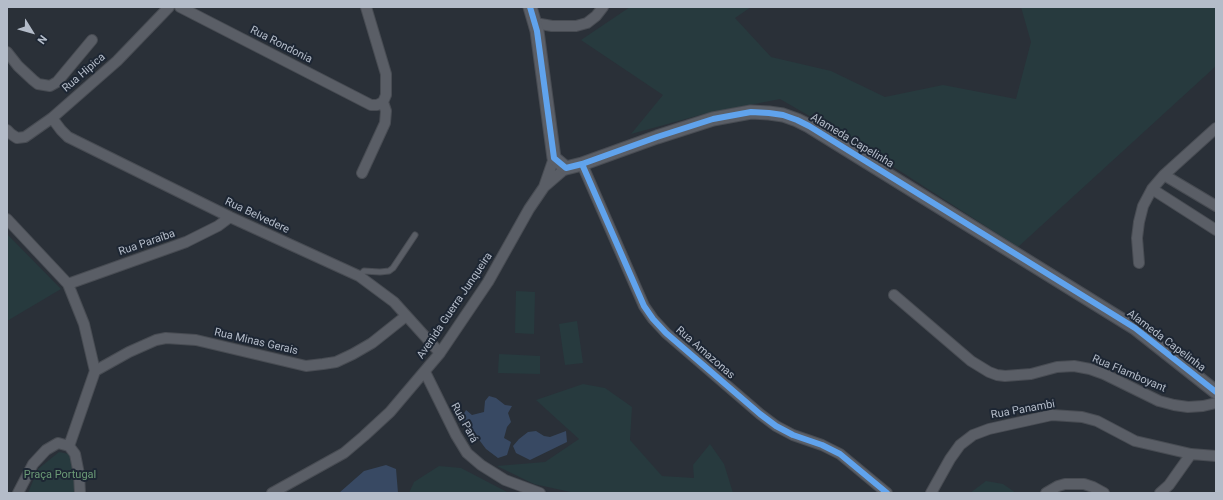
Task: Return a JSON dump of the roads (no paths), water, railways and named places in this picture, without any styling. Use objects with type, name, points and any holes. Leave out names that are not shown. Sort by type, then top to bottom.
[{"type":"street","name":"Rua Hipica","points":[[7,130],[17,138],[25,137],[52,118],[116,61],[169,7]]},
{"type":"street","name":"Rua Rondonia","points":[[180,7],[370,105],[377,105],[383,102]]},
{"type":"street","points":[[362,173],[385,123],[386,111],[383,102],[386,95],[386,74],[366,7]]},
{"type":"street","points":[[530,7],[535,23],[554,158],[566,168]]},
{"type":"street","points":[[535,23],[552,26],[576,26],[587,23],[596,16],[603,7]]},
{"type":"street","points":[[7,52],[18,66],[38,84],[50,86],[57,82],[92,40]]},
{"type":"street","name":"Alameda Capelinha","points":[[566,168],[582,164],[713,119],[751,112],[782,115],[797,120],[1135,328],[1216,392]]},
{"type":"street","name":"Rua Belvedere","points":[[52,118],[68,137],[230,217],[359,276],[394,302],[440,354]]},
{"type":"street","points":[[1139,263],[1137,238],[1139,222],[1143,206],[1152,189],[1164,175],[1216,128]]},
{"type":"street","name":"Avenida Guerra Junqueira","points":[[544,187],[554,158]]},
{"type":"street","name":"Rua Amazonas","points":[[582,164],[644,306],[653,319],[666,333],[776,426],[793,435],[822,445],[840,454],[886,493]]},
{"type":"street","name":"Avenida Guerra Junqueira","points":[[272,493],[344,453],[390,412],[440,354],[488,282],[529,209],[544,187],[566,168]]},
{"type":"street","points":[[1164,175],[1216,206]]},
{"type":"street","points":[[1152,189],[1216,230]]},
{"type":"street","name":"Rua Paraíba","points":[[68,284],[186,242],[218,226],[230,217]]},
{"type":"street","points":[[7,219],[68,284],[84,324],[95,371],[70,446]]},
{"type":"street","name":"Rua Flamboyant","points":[[894,295],[971,362],[997,375],[1005,376],[1031,374],[1057,367],[1074,366],[1090,369],[1104,374],[1159,401],[1174,405],[1188,407],[1203,406],[1216,402]]},
{"type":"street","name":"Rua Minas Gerais","points":[[95,371],[129,352],[156,340],[166,338],[196,340],[306,366],[336,362],[372,343],[406,316]]},
{"type":"street","name":"Rua Pará","points":[[425,372],[456,435],[468,453],[481,465],[505,480],[540,493]]},
{"type":"street","name":"Rua Panambi","points":[[931,493],[950,458],[960,445],[973,435],[989,429],[1052,415],[1082,417],[1096,421],[1135,441],[1191,454],[1216,456]]},
{"type":"street","points":[[18,493],[33,464],[46,450],[58,443],[70,446],[75,454],[79,474],[80,493]]},
{"type":"street","points":[[1160,493],[1169,485],[1191,454]]},
{"type":"street","points":[[1046,493],[1065,484],[1084,484],[1093,486],[1104,493]]},
{"type":"lane","points":[[359,276],[364,271],[389,271],[393,268],[415,235]]},
{"type":"water","points":[[489,396],[496,398],[505,405],[512,406],[508,413],[511,422],[507,427],[504,438],[511,442],[507,455],[498,458],[486,449],[477,437],[467,431],[461,419],[466,410],[472,415],[484,412],[485,401]]},
{"type":"water","points":[[536,431],[544,436],[550,437],[566,431],[567,442],[530,460],[516,453],[513,446],[519,439],[528,432]]},
{"type":"water","points":[[386,465],[396,469],[398,493],[339,493],[364,471]]},
{"type":"park label","name":"Praça Portugal","points":[[60,475]]}]
